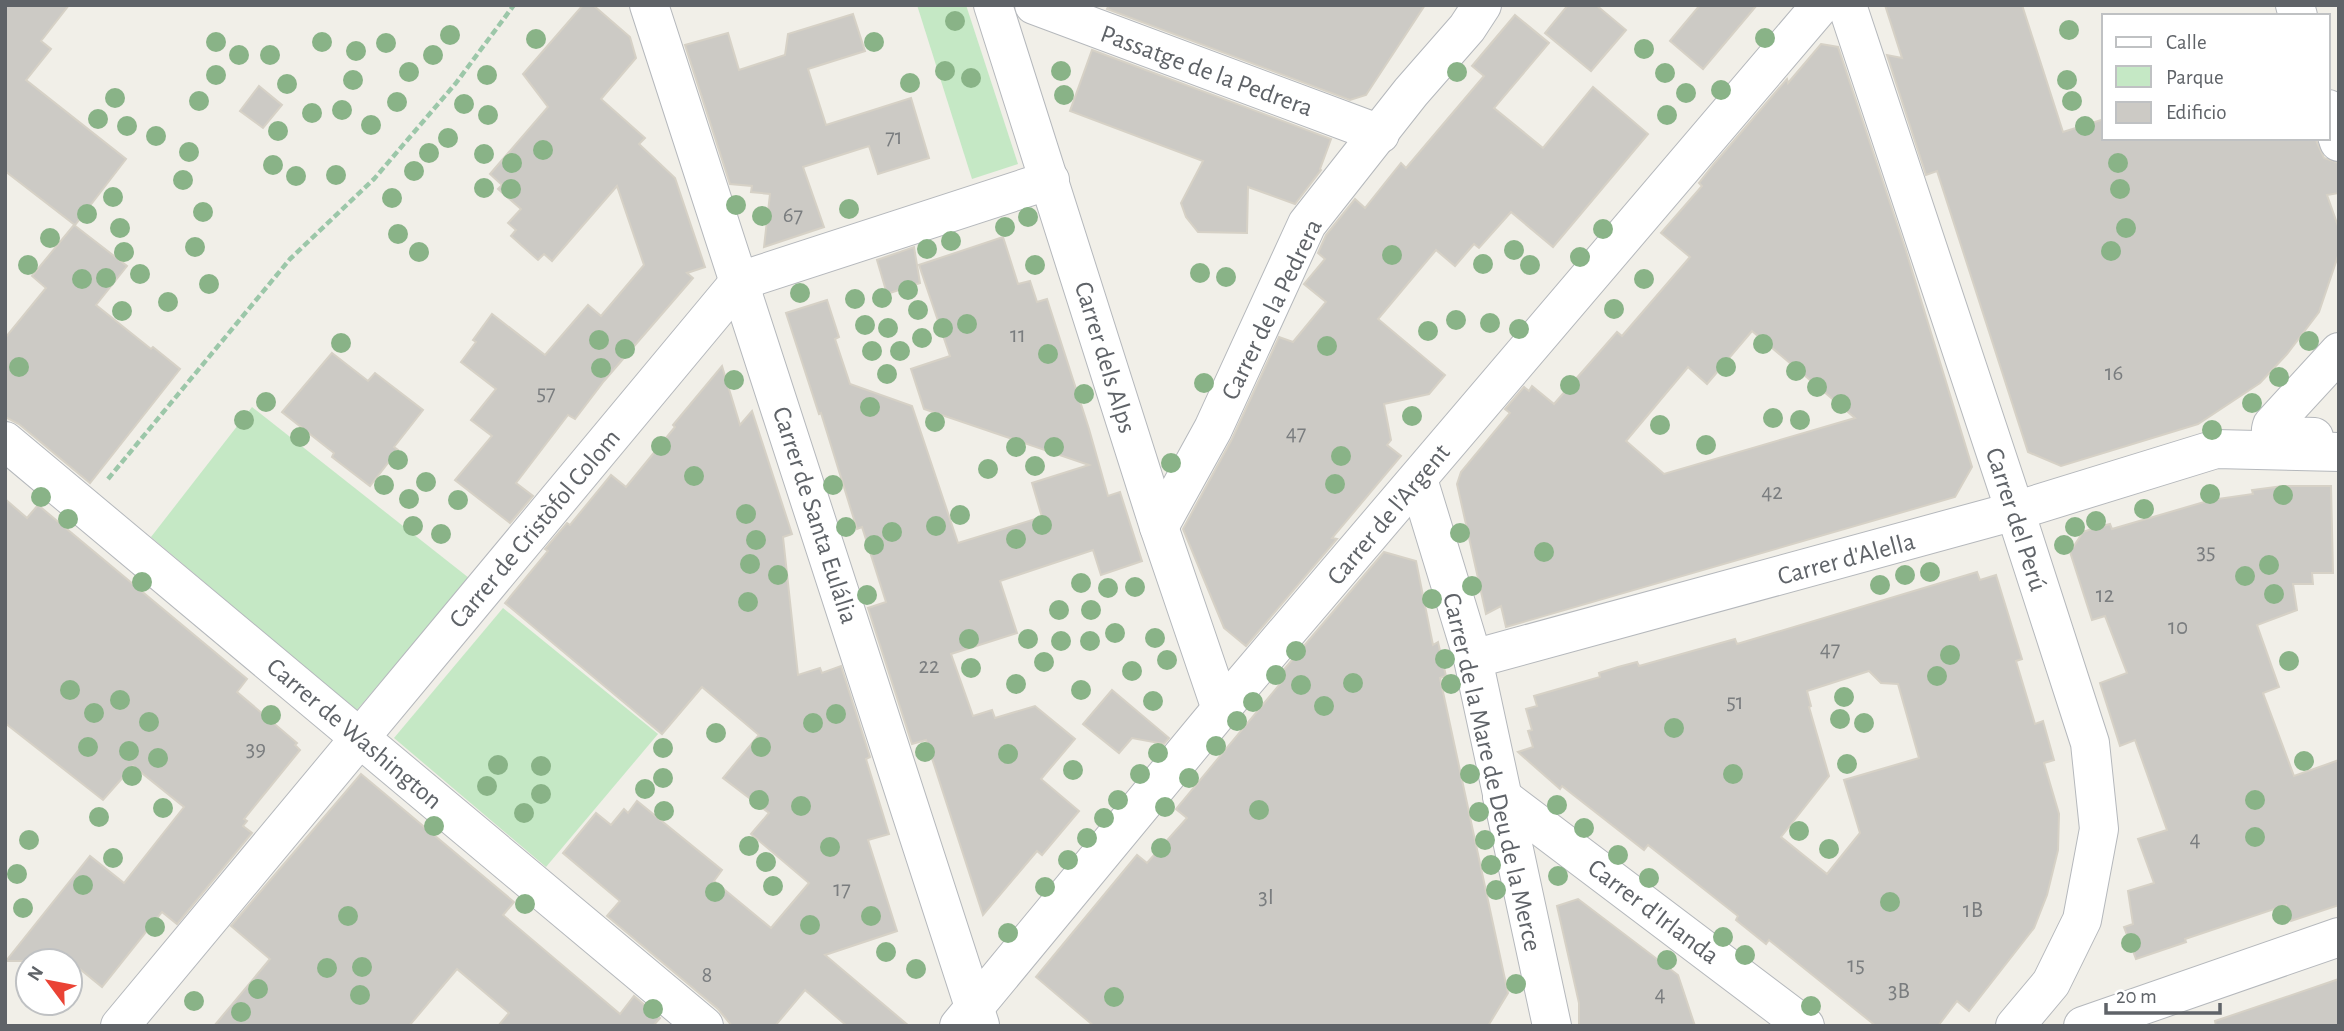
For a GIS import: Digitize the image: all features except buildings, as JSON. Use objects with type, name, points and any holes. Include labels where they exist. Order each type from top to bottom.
[{"type":"street","name":"Carrer de Santa Eulália","points":[[649,5],[740,281],[971,1019]]},
{"type":"street","name":"Carrer dels Alps","points":[[993,5],[1159,527],[1221,709]]},
{"type":"street","name":"Passatge de la Pedrera","points":[[1034,5],[1380,134]]},
{"type":"street","name":"Carrer de la Pedrera","points":[[1159,527],[1213,429],[1307,224],[1411,92],[1467,28],[1482,5]]},
{"type":"street","name":"Carrer de l'Argent","points":[[971,1019],[1221,709],[1821,5]]},
{"type":"street","name":"Carrer del Perú","points":[[1847,5],[2090,743],[2099,829],[2082,920],[2051,982],[2015,1026]]},
{"type":"street","points":[[2330,115],[2339,142]]},
{"type":"street","points":[[740,281],[1050,180]]},
{"type":"street","name":"Carrer de Cristòfol Colom","points":[[120,1026],[740,281]]},
{"type":"street","name":"Carrer d'Alella","points":[[2217,449],[2279,403],[2339,338]]},
{"type":"street","points":[[2339,352],[2271,429],[2282,436],[2339,438]]},
{"type":"street","name":"Carrer de Washington","points":[[5,440],[704,1026]]},
{"type":"street","name":"Carrer d'Alella","points":[[1472,659],[2015,511],[2217,449],[2339,452]]},
{"type":"street","name":"Carrer de la Mare de Deu de la Merce","points":[[1418,479],[1472,659],[1552,1026]]},
{"type":"street","name":"Carrer d'Irlanda","points":[[1502,797],[1805,1026]]},
{"type":"street","points":[[2083,1026],[2339,937]]},
{"type":"path","points":[[84,506],[290,259],[374,179],[456,83],[514,5]]},
{"type":"green space","points":[[917,5],[966,5],[1018,164],[972,179]]},
{"type":"green space","points":[[252,407],[469,578],[356,711],[151,537]]},
{"type":"green space","points":[[503,608],[658,734],[546,867],[394,738]]}]
